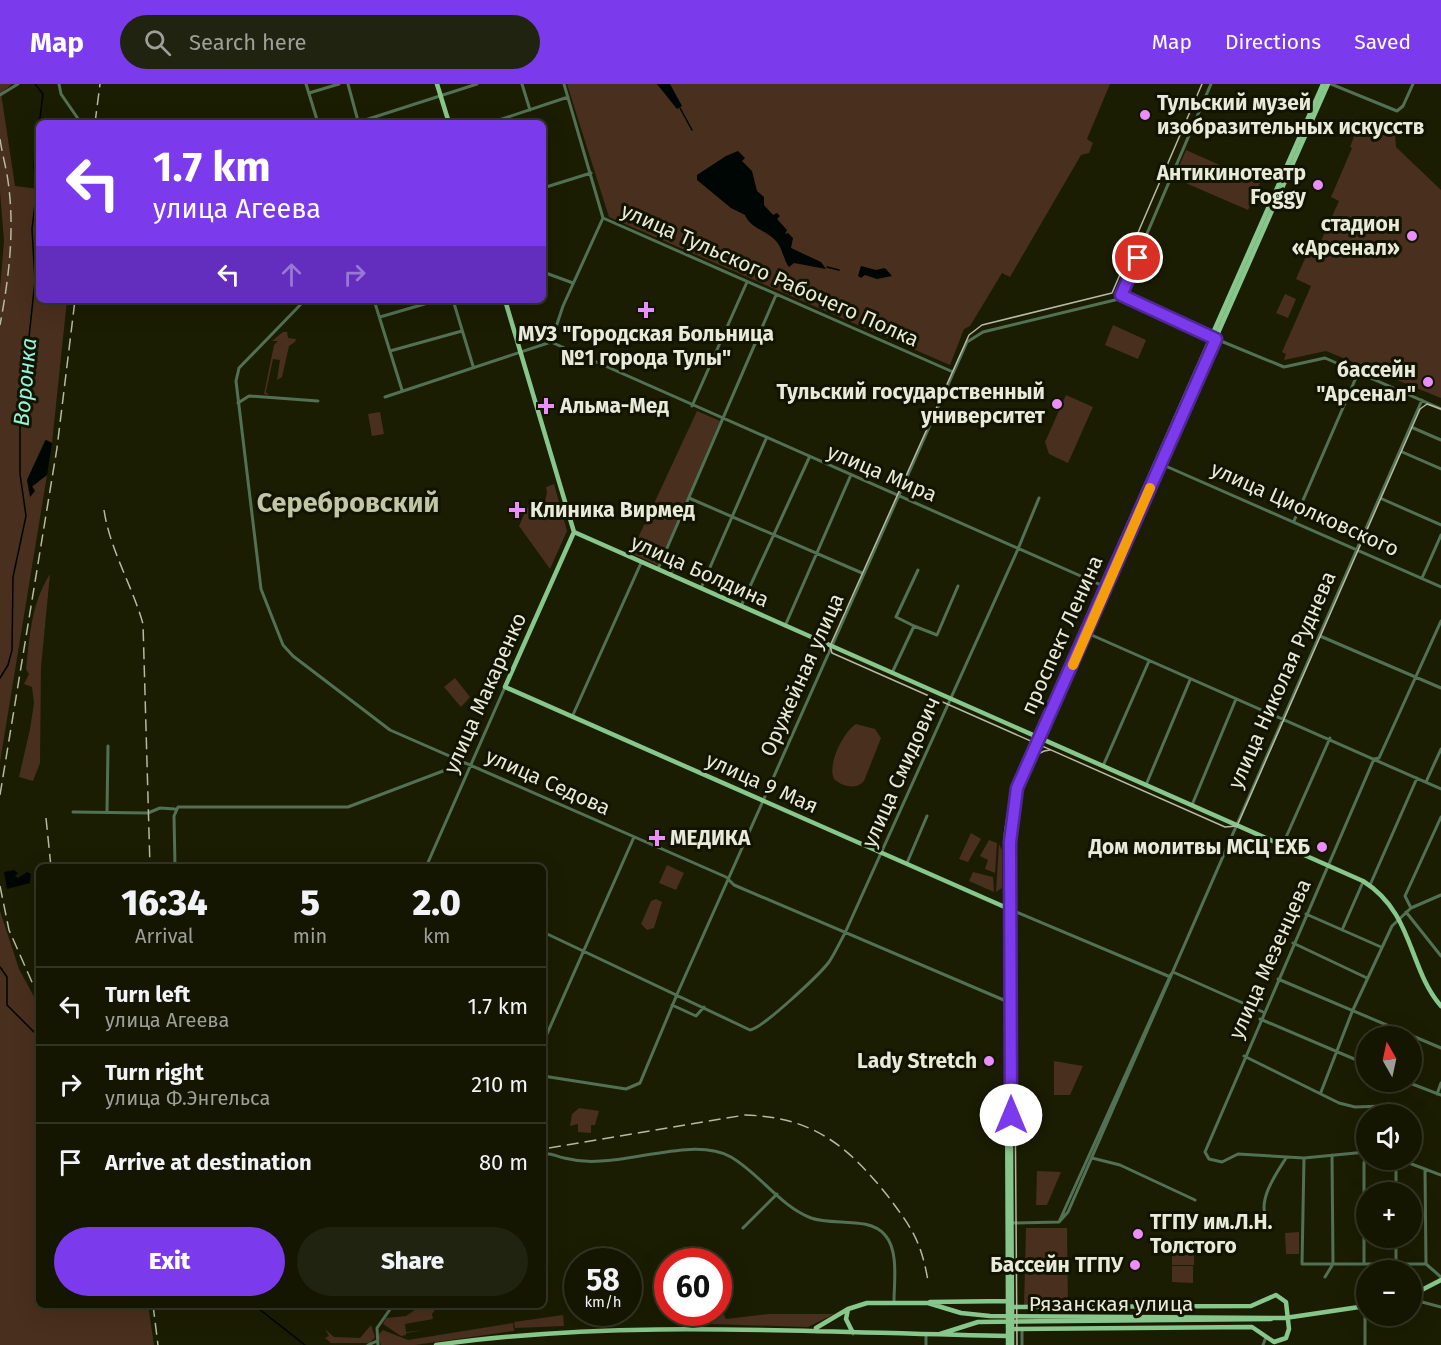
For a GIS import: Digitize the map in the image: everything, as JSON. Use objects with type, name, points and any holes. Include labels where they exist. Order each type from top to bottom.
[{"type":"main road","points":[[437,84],[449,120]]},
{"type":"main road","name":"проспект Ленина","points":[[1011,1310],[1008,1301],[1010,1223],[1006,1001],[1007,908],[1013,804],[1023,771],[1037,738],[1214,338],[1323,84]]},
{"type":"main road","name":"проспект Ленина","points":[[1214,338],[1329,84]]},
{"type":"main road","points":[[506,303],[574,532]]},
{"type":"main road","name":"улица Болдина","points":[[574,532],[891,674],[1363,880],[1380,894],[1398,918],[1429,988],[1441,1006]]},
{"type":"main road","name":"улица Макаренко","points":[[505,687],[574,532]]},
{"type":"main road","name":"проспект Ленина","points":[[1010,1345],[1005,846],[1013,789],[1087,633],[1105,587]]},
{"type":"main road","name":"улица 9 Мая","points":[[505,687],[763,803],[1007,908]]},
{"type":"main road","points":[[1422,1289],[1441,1278]]},
{"type":"main road","points":[[1011,1310],[1251,1306],[1276,1295],[1286,1302],[1288,1318],[1286,1338],[1274,1342],[1239,1320]]},
{"type":"main road","points":[[810,1330],[825,1325],[848,1309],[867,1303],[1008,1301]]},
{"type":"main road","name":"Рязанская улица","points":[[928,1303],[977,1316],[1288,1318]]},
{"type":"main road","name":"Рязанская улица","points":[[937,1335],[978,1322],[1239,1320],[1288,1318],[1356,1308]]},
{"type":"main road","points":[[848,1309],[845,1315],[846,1322],[854,1334]]},
{"type":"main road","points":[[1011,1327],[1022,1329],[1252,1327]]},
{"type":"main road","name":"проспект Ленина","points":[[1010,1345],[1008,1336],[1011,1327]]},
{"type":"main road","points":[[435,1345],[515,1335],[633,1331],[810,1330],[854,1334],[1008,1336]]},
{"type":"street","points":[[0,95],[18,84]]},
{"type":"street","points":[[60,84],[61,94],[79,120]]},
{"type":"street","points":[[306,84],[317,120]]},
{"type":"street","points":[[309,93],[339,84]]},
{"type":"street","points":[[348,84],[358,120]]},
{"type":"street","points":[[365,120],[477,84]]},
{"type":"street","points":[[522,84],[530,110]]},
{"type":"street","name":"улица Тульского Рабочего Полка","points":[[564,84],[603,218],[953,372]]},
{"type":"street","points":[[1211,84],[1121,295],[1284,367],[1325,358],[1441,409]]},
{"type":"street","points":[[1329,84],[1394,111],[1403,106],[1413,84]]},
{"type":"street","points":[[501,120],[568,97]]},
{"type":"street","points":[[546,187],[591,173]]},
{"type":"street","points":[[385,397],[551,342],[573,283],[603,218]]},
{"type":"street","points":[[546,273],[573,283]]},
{"type":"street","points":[[692,406],[747,282]]},
{"type":"street","points":[[657,570],[776,295]]},
{"type":"street","name":"Оружейная улица","points":[[546,1076],[626,1089],[634,1088],[640,1083],[672,1005],[967,342],[979,333],[1115,300],[1121,295]]},
{"type":"street","name":"улица Седова","points":[[302,303],[239,368],[238,404],[261,589],[283,645],[390,730],[634,837],[728,880],[734,885],[1006,1001]]},
{"type":"street","points":[[375,303],[402,390]]},
{"type":"street","points":[[380,317],[428,303]]},
{"type":"street","points":[[454,303],[473,366]]},
{"type":"street","points":[[390,351],[462,331]]},
{"type":"street","name":"улица Мира","points":[[551,342],[850,477],[1105,587]]},
{"type":"street","points":[[1294,521],[1358,373]]},
{"type":"street","points":[[238,404],[249,396],[318,401]]},
{"type":"street","name":"улица Николая Руднева","points":[[1010,1223],[1059,1222],[1064,1215],[1173,972],[1422,400]]},
{"type":"street","points":[[1411,427],[1441,440]]},
{"type":"street","points":[[701,588],[766,439]]},
{"type":"street","points":[[1400,451],[1441,469]]},
{"type":"street","points":[[741,606],[809,458]]},
{"type":"street","name":"улица Циолковского","points":[[1159,463],[1441,587]]},
{"type":"street","points":[[785,626],[850,477]]},
{"type":"street","points":[[689,498],[863,574]]},
{"type":"street","name":"улица Смидович","points":[[704,1007],[750,1030],[758,1027],[791,999],[828,963],[845,933],[1039,498]]},
{"type":"street","points":[[1380,498],[1441,525]]},
{"type":"street","points":[[1422,579],[1441,535]]},
{"type":"street","points":[[669,575],[677,562]]},
{"type":"street","points":[[572,717],[641,563]]},
{"type":"street","points":[[918,570],[896,617],[937,636],[958,586]]},
{"type":"street","name":"улица Мезенцева","points":[[1286,1158],[1238,1154],[1222,1162],[1209,1159],[1205,1152],[1305,914],[1374,759],[1379,758],[1441,621]]},
{"type":"street","points":[[891,674],[914,626]]},
{"type":"street","points":[[1087,633],[1190,680],[1330,738],[1441,789]]},
{"type":"street","points":[[1320,636],[1441,688]]},
{"type":"street","points":[[1103,766],[1149,661]]},
{"type":"street","points":[[1146,785],[1190,680]]},
{"type":"street","name":"улица Макаренко","points":[[427,864],[505,687]]},
{"type":"street","points":[[1191,805],[1236,699]]},
{"type":"street","points":[[1282,846],[1330,738]]},
{"type":"street","points":[[107,811],[108,746]]},
{"type":"street","points":[[1426,782],[1441,749]]},
{"type":"street","name":"улица Макаренко","points":[[73,812],[148,813],[160,808],[185,807],[348,807],[466,762]]},
{"type":"street","points":[[1370,885],[1417,778]]},
{"type":"street","points":[[175,809],[175,864]]},
{"type":"street","points":[[906,863],[927,816]]},
{"type":"street","points":[[1411,908],[1405,896],[1441,817]]},
{"type":"street","points":[[546,1036],[634,837]]},
{"type":"street","points":[[1342,930],[1363,880]]},
{"type":"street","points":[[1321,1092],[1367,978],[1398,918],[1411,908],[1441,894]]},
{"type":"street","points":[[1007,908],[1168,977]]},
{"type":"street","points":[[1406,912],[1441,956]]},
{"type":"street","points":[[1305,914],[1381,947]]},
{"type":"street","points":[[546,933],[704,1007],[696,1016],[672,1005]]},
{"type":"street","points":[[1293,943],[1367,978]]},
{"type":"street","points":[[1173,972],[1263,1012]]},
{"type":"street","name":"улица Николая Руднева","points":[[1090,1157],[1168,977],[1173,972]]},
{"type":"street","points":[[1278,979],[1441,1048]]},
{"type":"street","points":[[1260,1018],[1356,1060]]},
{"type":"street","points":[[1244,1056],[1321,1092],[1339,1103],[1356,1107]]},
{"type":"street","points":[[1422,1088],[1439,1095],[1441,1083]]},
{"type":"street","points":[[546,1153],[550,1152],[564,1158],[602,1161],[697,1149],[717,1151],[732,1157],[798,1211],[813,1219],[870,1226],[882,1232],[892,1249],[894,1302]]},
{"type":"street","points":[[1266,1218],[1266,1198],[1272,1180],[1286,1158],[1356,1153]]},
{"type":"street","points":[[1325,1277],[1333,1264],[1332,1155]]},
{"type":"street","points":[[1090,1157],[1120,1166],[1195,1200]]},
{"type":"street","points":[[1304,1158],[1302,1264],[1356,1264]]},
{"type":"street","points":[[1422,1169],[1441,1175]]},
{"type":"street","points":[[1364,1170],[1364,1260]]},
{"type":"street","points":[[1425,1170],[1426,1264]]},
{"type":"street","points":[[743,1228],[777,1194]]},
{"type":"street","points":[[1422,1264],[1426,1264],[1441,1278]]},
{"type":"street","points":[[1422,1302],[1441,1307]]},
{"type":"street","points":[[368,1345],[378,1343],[377,1327],[391,1308]]},
{"type":"street","points":[[1365,1326],[1365,1345]]},
{"type":"street","points":[[1022,1329],[1022,1345]]},
{"type":"street","points":[[926,1335],[926,1345]]},
{"type":"street","points":[[1263,1345],[1266,1337]]},
{"type":"shaded area","points":[[0,84],[12,84],[1,93],[15,186],[36,189],[36,303],[67,303],[52,443],[45,440],[27,480],[32,487],[47,475],[0,762],[0,289],[4,241],[0,191]]},
{"type":"shaded area","points":[[567,84],[1110,84],[1087,139],[1093,143],[1089,153],[1081,155],[1010,277],[1002,273],[970,326],[964,329],[950,365],[609,217]]},
{"type":"shaded area","points":[[657,84],[670,84],[682,106],[677,109]]},
{"type":"shaded area","points":[[1370,125],[1395,134],[1396,147],[1441,190],[1441,398],[1326,351],[1284,360],[1286,354],[1282,352],[1311,286],[1296,279],[1307,254],[1310,255],[1311,245],[1317,248],[1320,243],[1339,201],[1331,197],[1352,148],[1350,147],[1356,131]]},
{"type":"shaded area","points":[[1186,150],[1260,183],[1248,210],[1174,178]]},
{"type":"shaded area","points":[[738,151],[745,158],[742,161],[752,171],[757,191],[764,197],[764,205],[773,215],[777,213],[780,216],[777,219],[787,230],[785,234],[788,233],[793,238],[791,248],[821,262],[826,269],[794,263],[789,267],[776,241],[697,180],[697,175]]},
{"type":"shaded area","points":[[861,266],[876,270],[885,268],[892,276],[877,279],[865,275],[861,278],[858,276]]},
{"type":"shaded area","points":[[1285,294],[1296,299],[1288,318],[1276,313]]},
{"type":"shaded area","points":[[1113,325],[1146,340],[1138,359],[1105,345]]},
{"type":"shaded area","points":[[283,332],[287,332],[288,338],[296,339],[289,346],[282,377],[277,380],[280,360],[273,359],[266,392],[269,395],[264,394],[274,345],[278,341],[272,341]]},
{"type":"shaded area","points":[[1066,395],[1093,407],[1068,463],[1049,454],[1045,442]]},
{"type":"shaded area","points":[[697,411],[720,421],[657,568],[657,565],[631,553]]},
{"type":"shaded area","points":[[380,412],[384,434],[372,436],[368,414]]},
{"type":"shaded area","points":[[46,440],[52,443],[47,475],[32,486],[35,491],[30,497],[27,480]]},
{"type":"shaded area","points":[[554,484],[567,531],[550,569],[519,526],[529,504],[543,509],[547,493],[546,487]]},
{"type":"shaded area","points":[[50,574],[41,667],[40,763],[33,781],[19,777],[34,703],[32,687],[24,684],[29,674],[26,669],[35,608]]},
{"type":"shaded area","points":[[455,678],[470,697],[461,707],[444,687]]},
{"type":"shaded area","points":[[856,724],[875,729],[881,738],[864,781],[857,786],[849,786],[834,779],[832,773],[834,758],[841,741]]},
{"type":"shaded area","points":[[971,833],[981,839],[968,862],[959,859]]},
{"type":"shaded area","points":[[989,840],[997,843],[995,873],[985,869],[988,860],[980,856]]},
{"type":"shaded area","points":[[999,844],[1002,850],[1002,888],[996,892]]},
{"type":"shaded area","points":[[667,865],[684,873],[676,890],[659,883]]},
{"type":"shaded area","points":[[14,870],[18,873],[15,876],[18,878],[27,872],[31,874],[30,883],[7,889],[4,872]]},
{"type":"shaded area","points":[[973,872],[993,877],[994,892],[969,881]]},
{"type":"shaded area","points":[[656,899],[662,902],[654,928],[647,930],[641,924],[651,901]]},
{"type":"shaded area","points":[[0,911],[19,969],[36,1000],[36,1308],[148,1308],[154,1345],[0,1345]]},
{"type":"shaded area","points":[[1054,1061],[1083,1066],[1070,1095],[1054,1095]]},
{"type":"shaded area","points":[[579,1108],[599,1111],[595,1125],[591,1125],[591,1133],[578,1132],[578,1124],[570,1126],[572,1114]]},
{"type":"shaded area","points":[[1037,1171],[1061,1172],[1047,1205],[1036,1205]]},
{"type":"shaded area","points":[[1026,1228],[1067,1228],[1068,1306],[1024,1307]]},
{"type":"shaded area","points":[[1299,1232],[1299,1254],[1286,1254],[1285,1233]]},
{"type":"shaded area","points":[[1172,1249],[1194,1249],[1194,1265],[1172,1265]]},
{"type":"shaded area","points":[[1172,1266],[1193,1266],[1193,1283],[1172,1282]]},
{"type":"shaded area","points":[[418,1308],[443,1309],[435,1310],[432,1314],[433,1319],[405,1324],[406,1332],[425,1330],[406,1333],[406,1335],[401,1336],[383,1324],[386,1318],[406,1316]]},
{"type":"shaded area","points":[[769,1314],[834,1314],[808,1327],[732,1325],[732,1318]]},
{"type":"shaded area","points":[[563,1315],[564,1326],[515,1328],[514,1322]]},
{"type":"shaded area","points":[[513,1323],[514,1331],[415,1345],[381,1345],[378,1335],[383,1330],[408,1340]]},
{"type":"shaded area","points":[[371,1325],[375,1337],[370,1343],[331,1343],[325,1338],[329,1336],[325,1329],[334,1337],[360,1338]]},
{"type":"waterway","name":"Воронка","points":[[35,84],[43,94],[40,120]]},
{"type":"waterway","points":[[680,108],[692,130]]},
{"type":"waterway","name":"Воронка","points":[[36,149],[34,165],[36,195]]},
{"type":"waterway","name":"Воронка","points":[[0,678],[8,665],[12,650],[13,577],[26,516],[20,474],[20,421],[35,281],[32,229],[36,195]]},
{"type":"waterway","points":[[827,267],[839,270]]},
{"type":"waterway","name":"Воронка","points":[[0,967],[7,977],[7,1005],[36,1034]]},
{"type":"waterway","name":"Воронка","points":[[258,1308],[305,1345]]},
{"type":"tram line","points":[[1202,84],[1112,293],[982,325],[969,335],[830,646],[832,653],[1225,827],[1237,826],[1420,409],[1427,404],[1441,409]]},
{"type":"tram line","points":[[1017,1345],[1013,824],[1018,792],[1027,768],[1033,759],[1050,750]]},
{"type":"railway","points":[[95,120],[100,84]]},
{"type":"railway","points":[[0,139],[8,181],[11,217],[8,271],[0,325]]},
{"type":"railway","points":[[0,795],[57,448],[75,303]]},
{"type":"railway","points":[[104,510],[111,539],[143,624],[150,864]]},
{"type":"railway","points":[[46,818],[51,864]]},
{"type":"railway","points":[[0,886],[9,930],[36,991]]},
{"type":"railway","points":[[549,1148],[745,1115],[790,1121],[826,1137],[842,1148],[872,1177],[909,1225],[922,1255],[928,1281]]},
{"type":"railway","points":[[153,1308],[158,1345]]},
{"type":"slow traffic","points":[[1073,665],[1150,488]]},
{"type":"place","name":"Тульский музей изобразительных искусств","points":[[1145,115]]},
{"type":"place","name":"Антикинотеатр Foggy","points":[[1318,185]]},
{"type":"place","name":"стадион «Арсенал»","points":[[1412,236]]},
{"type":"place","name":"МУЗ \"Городская Больница №1 города Тулы\"","points":[[646,310]]},
{"type":"place","name":"бассейн \"Арсенал\"","points":[[1428,382]]},
{"type":"place","name":"Тульский государственный университет","points":[[1057,404]]},
{"type":"place","name":"Альма-Мед","points":[[546,406]]},
{"type":"place","name":"Клиника Вирмед","points":[[517,510]]},
{"type":"place","name":"МЕДИКА","points":[[657,838]]},
{"type":"place","name":"Дом молитвы МСЦ ЕХБ","points":[[1322,847]]},
{"type":"place","name":"Lady Stretch","points":[[989,1061]]},
{"type":"place","name":"ТГПУ им.Л.Н. Толстого","points":[[1138,1234]]},
{"type":"place","name":"Бассейн ТГПУ","points":[[1135,1265]]},
{"type":"district","name":"Серебровский","points":[[348,503]]},
{"type":"route","points":[[1011,1115],[1010,824],[1017,788],[1216,339],[1121,295],[1138,258]]}]
